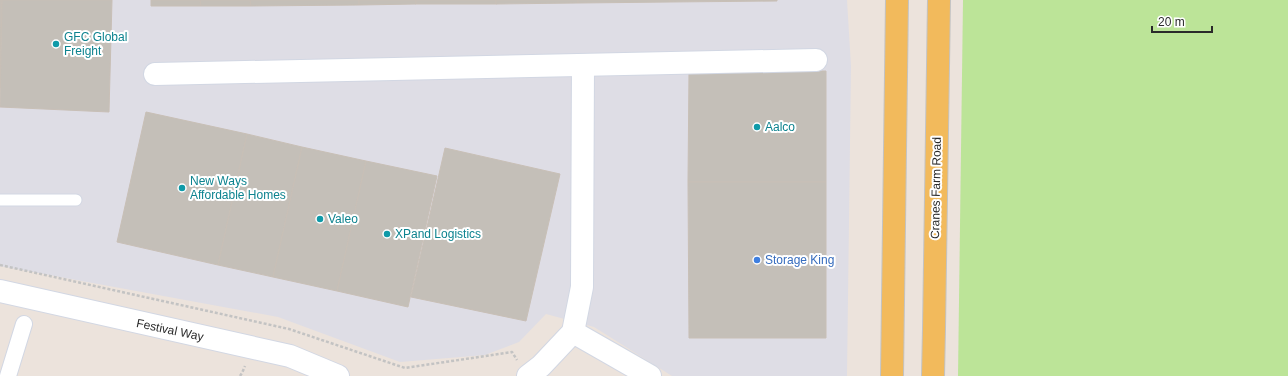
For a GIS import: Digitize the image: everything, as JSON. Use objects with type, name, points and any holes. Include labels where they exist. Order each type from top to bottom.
[{"type":"main road","points":[[892,376],[897,0]]},
{"type":"main road","name":"Cranes Farm Road","points":[[933,376],[939,0]]},
{"type":"street","points":[[155,74],[816,60]]},
{"type":"street","points":[[528,376],[541,366],[573,332],[582,287],[583,65]]},
{"type":"street","name":"Festival Way","points":[[0,291],[290,356],[338,376]]},
{"type":"street","points":[[8,376],[24,324]]},
{"type":"street","points":[[573,332],[650,376]]},
{"type":"lane","points":[[0,200],[76,200]]},
{"type":"path","points":[[0,265],[289,330],[405,368],[512,352],[528,376]]},
{"type":"shaded area","points":[[0,0],[847,0],[851,66],[847,376],[672,376],[594,327],[546,314],[519,342],[485,355],[400,362],[278,317],[0,266]]},
{"type":"green space","points":[[963,0],[1288,0],[1288,376],[958,376]]},
{"type":"building","points":[[0,0],[2,0],[0,88]]},
{"type":"building","name":"GFC Global Freight","points":[[2,0],[112,0],[109,112],[0,107]]},
{"type":"building","points":[[151,0],[200,0],[201,6],[151,6]]},
{"type":"building","points":[[200,0],[250,0],[251,6],[201,6]]},
{"type":"building","points":[[250,0],[359,0],[359,5],[251,6]]},
{"type":"building","points":[[359,0],[416,0],[416,4],[359,5]]},
{"type":"building","points":[[416,0],[496,0],[496,4],[416,4]]},
{"type":"building","points":[[496,0],[578,0],[578,3],[496,4]]},
{"type":"building","points":[[578,0],[670,0],[670,2],[578,3]]},
{"type":"building","points":[[670,0],[777,0],[777,1],[670,2]]},
{"type":"building","name":"Aalco","points":[[689,71],[826,71],[826,182],[688,182]]},
{"type":"building","name":"New Ways Affordable Homes","points":[[146,112],[247,134],[218,265],[117,242]]},
{"type":"building","points":[[247,134],[302,147],[273,277],[218,265]]},
{"type":"building","name":"Valeo","points":[[302,147],[366,161],[337,291],[273,277]]},
{"type":"building","points":[[445,148],[560,174],[526,321],[411,297]]},
{"type":"building","name":"XPand Logistics","points":[[366,161],[437,176],[408,307],[337,291]]},
{"type":"building","name":"Storage King","points":[[688,182],[826,182],[826,338],[689,338]]},
{"type":"place","name":"GFC Global Freight","points":[[56,44]]},
{"type":"place","name":"Aalco","points":[[757,127]]},
{"type":"place","name":"New Ways Affordable Homes","points":[[182,188]]},
{"type":"place","name":"Valeo","points":[[320,219]]},
{"type":"place","name":"XPand Logistics","points":[[387,234]]},
{"type":"place","name":"Storage King","points":[[757,260]]}]
